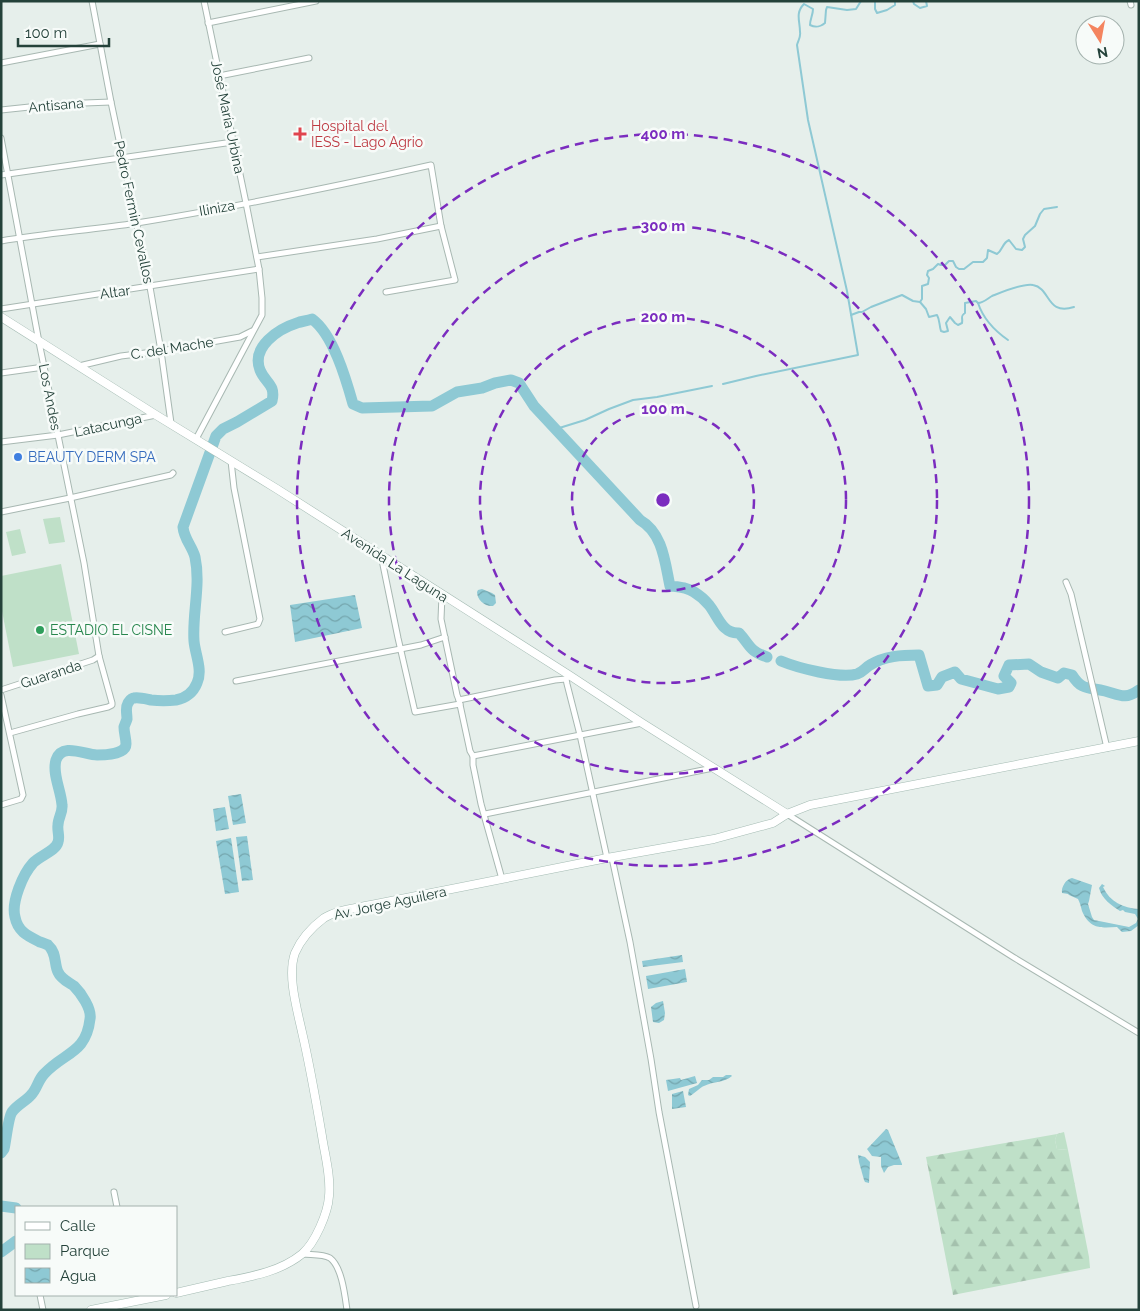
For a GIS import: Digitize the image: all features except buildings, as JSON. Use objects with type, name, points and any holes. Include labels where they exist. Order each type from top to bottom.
[{"type":"street","name":"Pedro Fermin Cevallos","points":[[92,1],[150,287],[171,423]]},
{"type":"street","name":"José María Urbina","points":[[204,1],[259,269],[262,315],[252,330]]},
{"type":"street","points":[[208,23],[316,1]]},
{"type":"street","points":[[1,63],[100,44]]},
{"type":"street","points":[[219,76],[310,58]]},
{"type":"street","name":"Antisana","points":[[1,110],[58,104],[111,102]]},
{"type":"street","name":"Los Andes","points":[[1,138],[39,342],[86,571],[98,656],[112,701],[110,706],[10,733]]},
{"type":"street","points":[[1,175],[233,142]]},
{"type":"street","name":"Iliniza","points":[[1,240],[136,223],[364,180],[431,165],[441,226]]},
{"type":"street","points":[[257,257],[377,239],[441,226],[455,280],[386,292]]},
{"type":"street","name":"Altar","points":[[1,309],[259,269]]},
{"type":"street","name":"Avenida La Laguna","points":[[1,317],[231,460],[568,677],[787,814]]},
{"type":"street","points":[[196,439],[252,330]]},
{"type":"street","name":"C. del Mache","points":[[79,366],[121,356],[240,337],[252,330]]},
{"type":"street","points":[[1,373],[44,367]]},
{"type":"street","name":"Latacunga","points":[[1,442],[58,435],[156,415]]},
{"type":"street","points":[[225,632],[258,624],[260,620],[234,488],[231,460]]},
{"type":"street","points":[[1,512],[70,498],[173,473]]},
{"type":"street","points":[[381,555],[415,712],[568,677],[592,792],[630,942],[659,1112],[696,1306]]},
{"type":"street","points":[[1066,582],[1071,594],[1107,748]]},
{"type":"street","points":[[442,595],[441,619],[457,695],[502,879]]},
{"type":"street","points":[[236,681],[421,645],[445,637]]},
{"type":"street","name":"Guaranda","points":[[1,690],[93,660],[98,656]]},
{"type":"street","points":[[1,695],[23,795],[21,798],[1,805]]},
{"type":"street","points":[[473,756],[642,723]]},
{"type":"street","name":"Av. Jorge Aguilera","points":[[178,1293],[264,1273],[281,1267],[303,1254],[316,1238],[329,1199],[327,1164],[311,1071],[292,985],[295,954],[311,929],[325,917],[344,911],[502,879],[714,839],[773,823],[787,814],[810,805],[1139,741]]},
{"type":"street","points":[[485,814],[714,768]]},
{"type":"street","points":[[787,814],[1013,957],[1139,1032]]},
{"type":"street","points":[[114,1192],[117,1206]]},
{"type":"street","points":[[303,1254],[325,1256],[330,1258],[336,1265],[342,1283],[347,1310]]},
{"type":"street","points":[[40,1296],[43,1310]]},
{"type":"street","points":[[91,1310],[161,1296]]},
{"type":"green space","points":[[60,517],[65,542],[49,544],[43,519]]},
{"type":"green space","points":[[20,529],[26,553],[12,556],[6,532]]},
{"type":"green space","name":"ESTADIO EL CISNE","points":[[61,564],[79,654],[13,667],[1,606],[1,576]]},
{"type":"green space","points":[[1064,1132],[1068,1150],[1057,1149],[1055,1140],[1057,1134]]},
{"type":"green space","points":[[1057,1134],[1055,1140],[1057,1149],[1068,1150],[1090,1268],[953,1295],[926,1157]]},
{"type":"water","points":[[482,589],[495,595],[496,603],[493,606],[484,604],[480,600],[477,592]]},
{"type":"water","points":[[355,595],[362,628],[295,642],[290,605]]},
{"type":"water","points":[[241,794],[246,823],[233,825],[228,796]]},
{"type":"water","points":[[225,807],[229,829],[216,831],[213,809]]},
{"type":"water","points":[[247,836],[253,880],[242,881],[236,837]]},
{"type":"water","points":[[231,838],[239,892],[225,894],[216,841]]},
{"type":"water","points":[[1072,878],[1092,885],[1088,904],[1094,920],[1129,927],[1136,923],[1138,919],[1135,914],[1123,910],[1120,911],[1107,901],[1099,888],[1102,884],[1105,886],[1103,887],[1109,897],[1113,900],[1128,907],[1139,909],[1139,925],[1131,931],[1122,932],[1117,927],[1101,927],[1092,924],[1085,917],[1078,899],[1062,893],[1064,884]]},
{"type":"water","points":[[682,955],[683,962],[643,967],[642,961]]},
{"type":"water","points":[[685,969],[687,982],[648,989],[646,976]]},
{"type":"water","points":[[663,1001],[664,1020],[659,1023],[653,1022],[651,1007]]},
{"type":"water","points":[[726,1075],[732,1076],[726,1080],[704,1086],[690,1096],[688,1095],[689,1089],[698,1085],[702,1080]]},
{"type":"water","points":[[695,1076],[697,1083],[668,1091],[666,1080],[680,1078],[681,1080]]},
{"type":"water","points":[[683,1091],[686,1107],[672,1109],[672,1094]]},
{"type":"water","points":[[886,1129],[902,1165],[888,1167],[884,1173],[881,1166],[881,1157],[872,1156],[867,1149]]},
{"type":"water","points":[[858,1155],[865,1157],[870,1162],[869,1183],[864,1180]]},
{"type":"waterway","points":[[723,384],[858,355],[847,291],[808,120],[797,45],[800,37],[799,14],[804,4],[813,9],[810,25],[816,27],[825,23],[827,7],[847,10],[856,9],[861,1]]},
{"type":"waterway","points":[[875,1],[877,13],[895,5],[895,1]]},
{"type":"waterway","points":[[913,1],[920,8],[927,6],[926,1]]},
{"type":"waterway","points":[[851,315],[902,295],[913,301],[920,302],[922,299],[922,286],[928,284],[928,271],[938,264],[945,265],[949,261],[953,261],[956,267],[964,269],[973,262],[983,262],[987,258],[988,250],[997,254],[1009,240],[1016,249],[1022,250],[1025,247],[1023,239],[1025,235],[1035,226],[1044,209],[1057,207]]},
{"type":"waterway","points":[[920,302],[926,309],[929,317],[937,315],[941,331],[944,332],[948,331],[946,323],[950,317],[958,325],[962,323],[965,303],[982,302],[992,296],[1024,285],[1039,287],[1053,305],[1058,308],[1074,307]]},
{"type":"waterway","points":[[978,303],[990,324],[1008,340]]},
{"type":"waterway","points":[[1,1153],[4,1149],[12,1112],[33,1093],[44,1074],[79,1046],[88,1031],[90,1019],[88,1006],[83,997],[74,986],[59,974],[51,948],[24,933],[16,922],[14,911],[16,896],[25,874],[36,860],[54,848],[59,840],[58,822],[62,808],[55,771],[56,760],[59,755],[68,751],[97,755],[123,750],[126,744],[124,727],[127,719],[127,707],[131,699],[176,700],[189,694],[195,687],[199,678],[194,641],[197,568],[195,557],[183,527],[216,436],[223,429],[272,401],[273,391],[262,374],[258,362],[259,354],[263,347],[275,334],[299,322],[312,319],[320,326],[338,358],[353,404],[362,408],[432,406],[457,392],[482,388],[511,380],[519,383],[534,406],[654,533],[662,549],[670,586],[691,590],[704,599],[728,631],[739,633],[753,650],[767,657]]},
{"type":"waterway","points":[[556,429],[585,420],[633,400],[712,386]]},
{"type":"waterway","points":[[781,661],[819,672],[850,675],[857,674],[875,662],[887,658],[919,655],[928,686],[937,685],[942,677],[955,672],[961,679],[998,689],[1009,687],[1011,683],[1004,676],[1009,665],[1029,664],[1041,672],[1058,678],[1064,673],[1072,675],[1079,684],[1086,688],[1122,696],[1130,695],[1139,690]]},
{"type":"waterway","points":[[1,1206],[15,1208]]},
{"type":"waterway","points":[[1,1252],[15,1242]]},
{"type":"place","name":"Hospital del IESS - Lago Agrio","points":[[300,134]]},
{"type":"place","name":"BEAUTY DERM SPA","points":[[18,457]]},
{"type":"place","name":"ESTADIO EL CISNE","points":[[40,630]]}]
